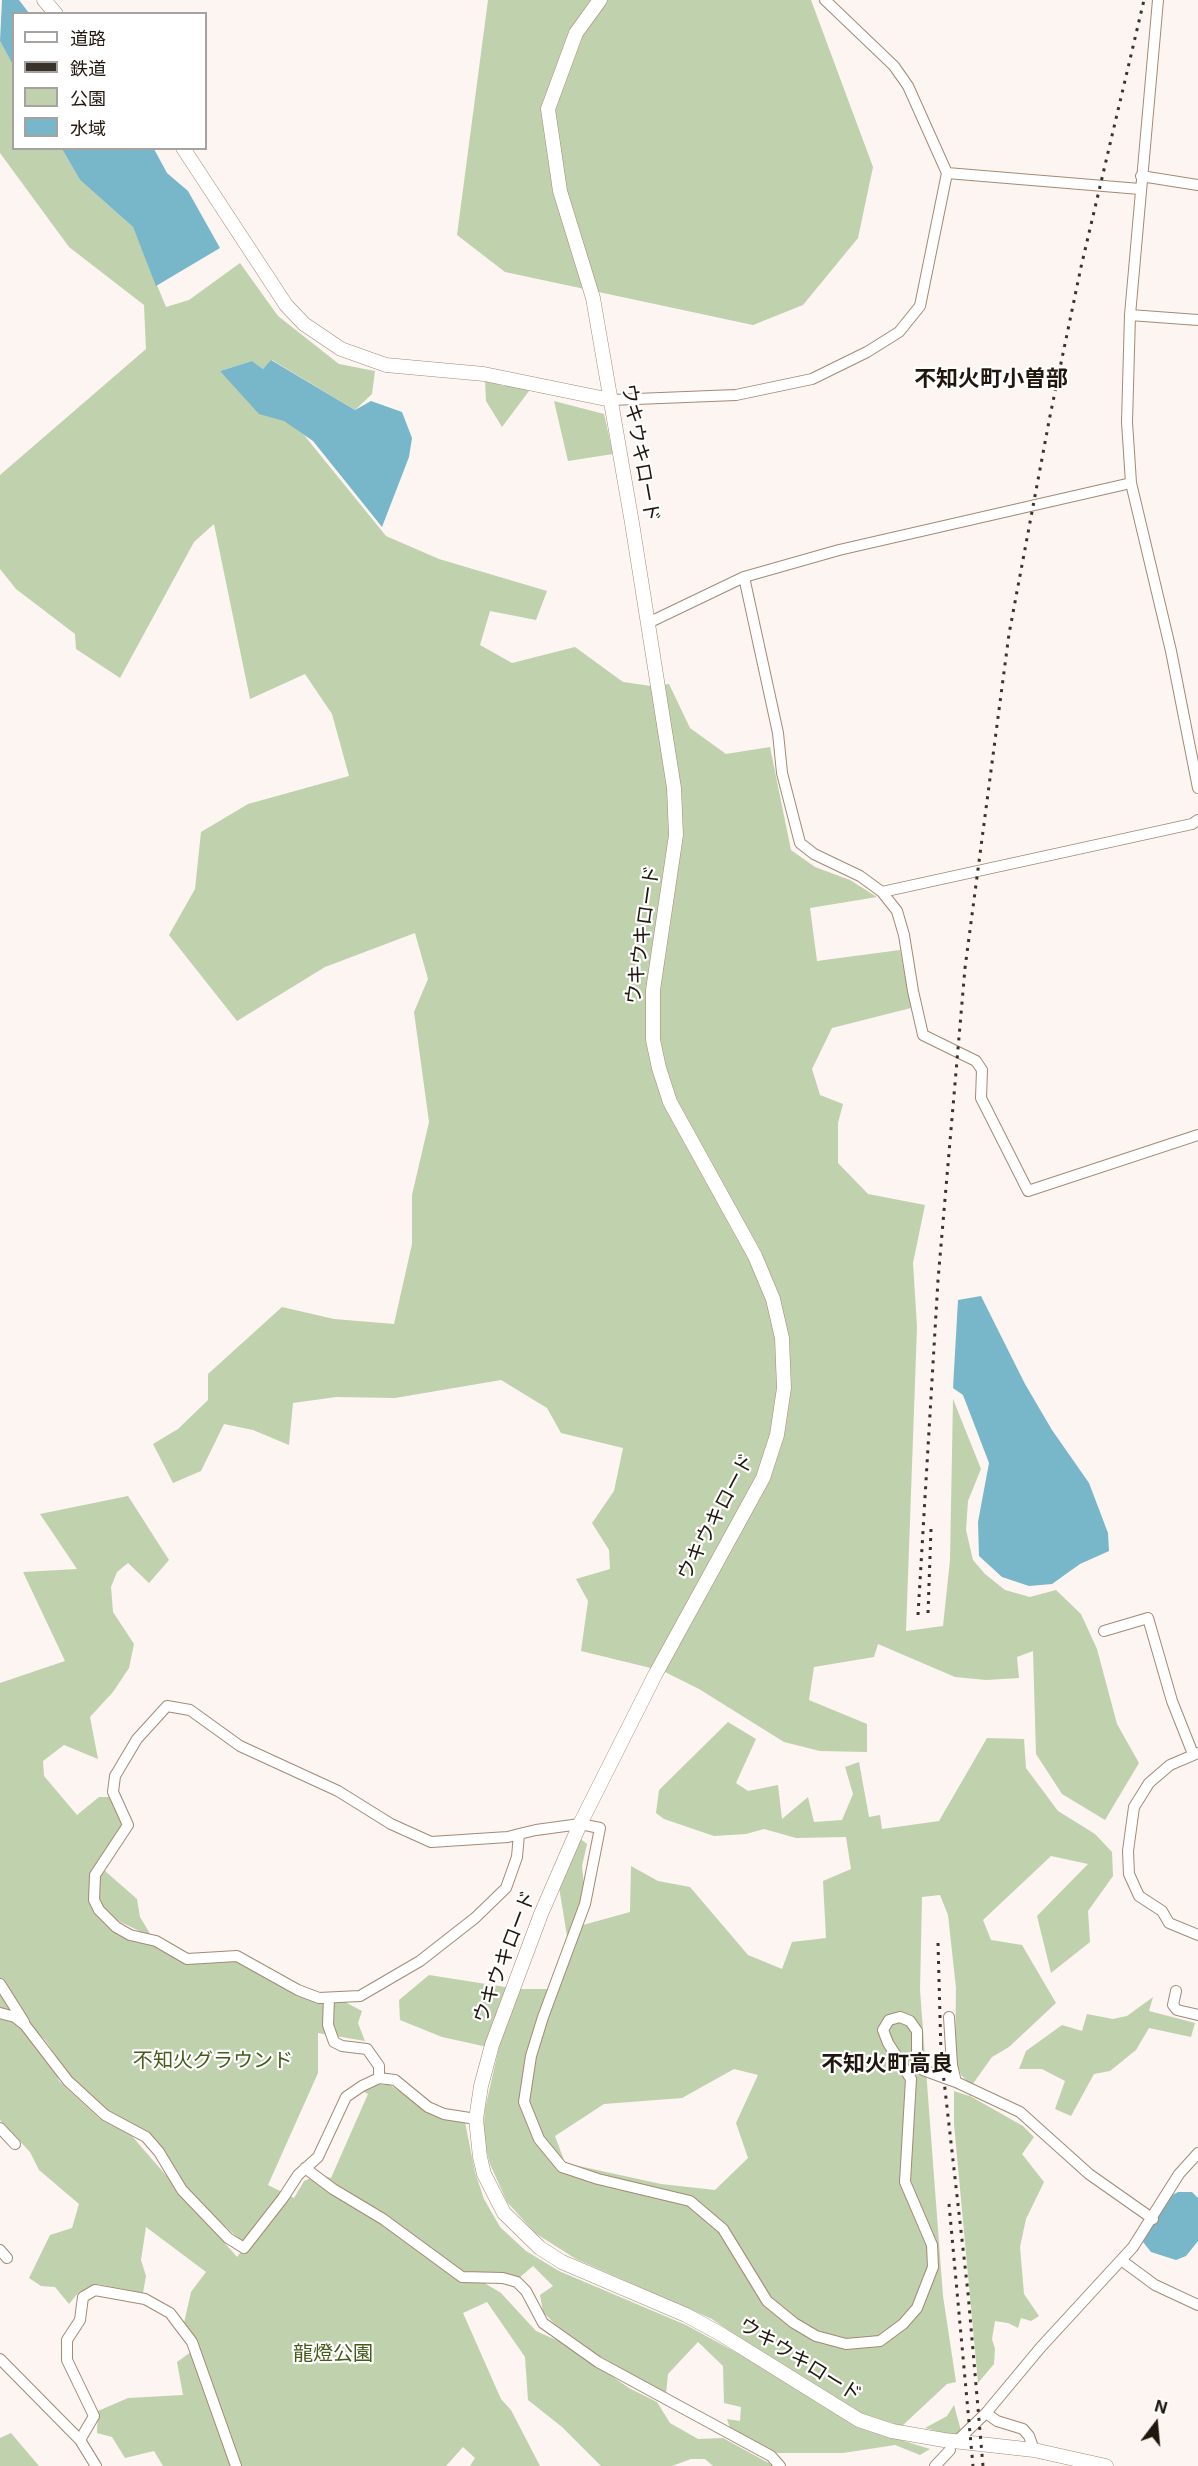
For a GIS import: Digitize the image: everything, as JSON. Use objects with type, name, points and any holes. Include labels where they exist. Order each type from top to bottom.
[{"type":"street","points":[[44,0],[54,12]]},
{"type":"street","name":"ウキウキロード","points":[[600,0],[576,33],[548,109],[549,135],[560,190],[593,298],[648,623],[676,811],[674,856],[653,990],[653,1040],[670,1102],[755,1256],[773,1299],[782,1338],[784,1388],[777,1435],[763,1478],[685,1616],[580,1824],[541,1914],[498,2029],[481,2086],[476,2119],[484,2174],[504,2212],[524,2235],[562,2262],[686,2315],[719,2332],[859,2420],[892,2431],[944,2440],[1034,2450],[1106,2466]]},
{"type":"street","points":[[184,150],[286,305],[304,324],[341,348],[386,365],[484,374],[611,400],[736,395],[812,379],[867,352],[899,332],[920,306],[947,173],[903,79],[894,66],[825,0]]},
{"type":"street","points":[[1158,0],[1130,315],[1127,422],[1131,483],[1171,651],[1198,788]]},
{"type":"street","points":[[947,173],[1140,189]]},
{"type":"street","points":[[1141,176],[1198,185]]},
{"type":"street","points":[[1130,315],[1198,320]]},
{"type":"street","points":[[648,623],[744,577],[839,550],[1131,483]]},
{"type":"street","points":[[744,577],[778,733],[782,773],[800,843],[813,854],[860,876],[882,892],[897,911],[904,935],[923,1035],[976,1061],[982,1070],[981,1098],[1028,1191],[1198,1135]]},
{"type":"street","points":[[882,892],[1192,824],[1198,820]]},
{"type":"street","points":[[1104,1631],[1148,1618],[1172,1701],[1196,1754],[1159,1772],[1149,1783],[1134,1807],[1128,1851],[1129,1874],[1139,1896],[1161,1911],[1169,1923],[1198,1935]]},
{"type":"street","points":[[519,1834],[517,1857],[507,1887],[475,1918],[420,1961],[360,1996],[320,1998],[298,1990],[237,1956],[187,1959],[156,1941],[124,1932],[99,1910],[92,1888],[94,1875],[128,1825],[128,1818],[113,1792],[115,1776],[136,1739],[167,1706],[190,1710],[240,1746],[338,1791],[416,1837],[442,1843],[580,1824],[600,1828],[585,1904],[531,2056],[524,2102],[539,2139],[562,2167],[598,2179],[690,2201],[723,2229],[767,2301],[794,2324],[816,2336],[846,2344],[862,2345],[880,2341],[903,2324],[917,2308],[925,2293],[933,2267],[932,2245],[905,2182],[910,2079],[888,2043],[884,2030],[889,2020],[900,2017],[910,2020],[917,2031],[917,2052],[922,2070],[956,2082],[1020,2112],[1089,2174],[1153,2218]]},
{"type":"street","points":[[0,1984],[15,2005],[25,2025],[72,2085],[105,2115],[146,2138],[159,2152],[182,2190],[236,2245],[244,2248],[305,2168],[318,2157],[346,2097],[357,2088],[379,2078],[395,2080],[428,2107],[444,2114],[476,2119]]},
{"type":"street","points":[[1176,1991],[1173,2005],[1177,2010],[1198,2015]]},
{"type":"street","points":[[329,1998],[328,2025],[334,2042],[342,2046],[367,2049],[379,2066],[379,2078]]},
{"type":"street","points":[[0,2013],[15,2017],[25,2025]]},
{"type":"street","points":[[949,2017],[952,2065],[956,2082]]},
{"type":"street","points":[[0,2128],[15,2144]]},
{"type":"street","points":[[961,2437],[986,2413],[1041,2347],[1121,2260],[1153,2218],[1179,2174],[1198,2153]]},
{"type":"street","points":[[305,2168],[333,2189],[383,2218],[462,2277],[503,2278],[517,2282],[526,2291],[543,2323],[598,2362],[771,2456],[780,2466]]},
{"type":"street","points":[[1121,2260],[1155,2285],[1198,2305]]},
{"type":"street","points":[[80,2440],[94,2416],[67,2360],[67,2340],[80,2320],[84,2297],[96,2290],[145,2299],[170,2313],[192,2342],[236,2466]]},
{"type":"street","points":[[0,2359],[80,2440],[96,2466]]},
{"type":"street","points":[[986,2413],[997,2421],[1023,2429],[1029,2436],[1034,2450]]},
{"type":"street","points":[[935,2466],[950,2450]]},
{"type":"green space","points":[[488,0],[811,0],[873,167],[858,238],[803,305],[753,325],[505,272],[457,235]]},
{"type":"green space","points":[[0,41],[12,63],[12,150],[63,150],[80,180],[133,227],[166,307],[189,300],[240,263],[278,316],[339,364],[375,371],[372,394],[355,410],[272,360],[263,369],[252,361],[220,371],[304,435],[386,536],[439,559],[547,591],[536,620],[490,611],[480,645],[512,663],[575,647],[623,682],[651,686],[669,684],[690,728],[726,754],[770,747],[791,850],[815,867],[850,880],[877,897],[810,908],[817,961],[900,950],[911,1008],[832,1028],[812,1069],[820,1095],[843,1104],[838,1123],[838,1163],[868,1194],[925,1205],[913,1263],[917,1327],[906,1631],[943,1626],[950,1560],[953,1399],[981,1469],[968,1501],[966,1530],[973,1560],[985,1574],[1005,1590],[1030,1597],[1056,1590],[1081,1614],[1097,1649],[1117,1724],[1139,1763],[1105,1820],[1062,1794],[1036,1754],[1033,1651],[1017,1657],[1019,1678],[986,1680],[955,1677],[878,1644],[874,1657],[814,1667],[809,1700],[867,1724],[867,1752],[820,1751],[784,1742],[699,1689],[663,1671],[581,1651],[588,1601],[576,1579],[610,1569],[609,1550],[592,1523],[614,1491],[623,1448],[561,1433],[547,1408],[501,1380],[395,1398],[336,1397],[293,1403],[289,1445],[253,1430],[224,1424],[201,1471],[173,1483],[153,1444],[178,1429],[208,1400],[208,1374],[282,1307],[334,1319],[394,1324],[412,1244],[412,1195],[429,1122],[414,1012],[428,979],[415,933],[325,967],[237,1021],[169,935],[195,889],[201,832],[248,804],[349,776],[332,714],[305,674],[250,699],[214,524],[194,542],[120,678],[76,649],[75,634],[16,589],[0,569],[0,475],[146,349],[144,305],[69,247],[0,153]]},
{"type":"green space","points":[[485,380],[503,386],[520,386],[529,391],[502,427],[486,401]]},
{"type":"green space","points":[[554,401],[604,414],[613,454],[568,461]]},
{"type":"green space","points":[[128,1496],[169,1560],[149,1583],[128,1563],[117,1572],[111,1587],[113,1612],[134,1644],[129,1668],[113,1692],[90,1717],[98,1759],[64,1745],[43,1761],[44,1776],[77,1815],[99,1797],[109,1797],[124,1826],[97,1864],[137,1899],[140,1917],[152,1937],[93,1909],[101,1920],[124,1936],[156,1945],[178,1960],[225,1958],[242,1961],[270,1976],[345,2002],[362,2011],[358,2023],[365,2041],[318,2033],[318,2073],[268,2185],[294,2198],[304,2181],[319,2174],[331,2178],[368,2094],[362,2091],[375,2084],[390,2085],[437,2117],[465,2122],[475,2172],[484,2199],[500,2227],[526,2251],[559,2271],[686,2325],[741,2355],[754,2348],[712,2319],[576,2259],[535,2233],[507,2202],[490,2164],[483,2137],[485,2109],[500,2043],[483,2046],[442,2037],[400,2020],[399,2000],[429,1975],[518,1989],[558,1989],[576,1945],[567,1936],[559,1887],[578,1837],[587,1844],[582,1866],[584,1886],[592,1895],[583,1925],[630,1912],[631,1866],[658,1881],[690,1887],[748,1955],[782,1969],[792,1942],[826,1938],[823,1881],[851,1869],[846,1837],[796,1838],[764,1829],[746,1834],[714,1836],[664,1819],[656,1813],[659,1790],[728,1722],[756,1739],[736,1783],[748,1791],[778,1785],[782,1819],[808,1797],[814,1822],[842,1820],[853,1794],[845,1767],[859,1762],[869,1817],[880,1815],[882,1829],[939,1821],[987,1738],[1024,1739],[1026,1768],[1058,1811],[1095,1834],[1112,1852],[1113,1876],[1088,1911],[1090,1942],[1051,1973],[1037,1916],[1088,1864],[1051,1856],[983,1920],[991,1940],[1022,1945],[1056,2003],[1009,2047],[992,2057],[972,2086],[961,2075],[955,2058],[956,1988],[948,1915],[940,1895],[922,1897],[920,1990],[943,2296],[956,2382],[947,2384],[902,2426],[819,2403],[859,2427],[930,2449],[920,2455],[895,2445],[843,2453],[777,2453],[731,2431],[727,2419],[740,2421],[741,2407],[724,2403],[723,2366],[698,2342],[668,2374],[666,2394],[598,2355],[554,2323],[543,2312],[540,2295],[553,2286],[533,2266],[519,2278],[507,2274],[488,2274],[486,2284],[501,2293],[536,2331],[565,2344],[629,2388],[657,2402],[670,2423],[698,2439],[723,2438],[774,2466],[713,2466],[705,2459],[691,2459],[672,2466],[601,2466],[562,2427],[528,2400],[525,2357],[487,2302],[463,2313],[501,2399],[511,2410],[540,2466],[470,2466],[475,2458],[463,2447],[446,2466],[163,2466],[154,2451],[125,2458],[112,2437],[97,2433],[98,2411],[128,2398],[183,2395],[177,2362],[198,2347],[184,2323],[191,2292],[206,2272],[146,2227],[141,2260],[146,2276],[143,2293],[98,2284],[79,2292],[69,2304],[55,2287],[41,2286],[29,2278],[50,2235],[72,2228],[79,2204],[39,2170],[30,2152],[0,2120],[0,2016],[11,2020],[25,2032],[54,2069],[59,2081],[100,2119],[131,2135],[237,2257],[246,2245],[187,2192],[168,2162],[73,2080],[45,2040],[30,2026],[0,2011],[0,1683],[65,1661],[23,1572],[77,1569],[40,1514]],"holes":[[[734,2069],[758,2075],[736,2123],[748,2158],[715,2190],[661,2184],[565,2163],[555,2136],[604,2104],[682,2098]]]},
{"type":"green space","points":[[1153,1997],[1149,2011],[1195,2023],[1191,2037],[1149,2028],[1136,2050],[1110,2071],[1094,2074],[1071,2116],[1055,2109],[1065,2081],[1042,2069],[1019,2069],[1026,2051],[1062,2025],[1082,2031],[1087,2014],[1113,2019],[1127,2016]]},
{"type":"green space","points":[[972,2088],[970,2096],[1023,2126],[1034,2137],[1022,2154],[1044,2182],[1026,2219],[1020,2247],[1024,2294],[1039,2316],[1031,2321],[1021,2318],[1018,2328],[1008,2323],[995,2321],[992,2339],[995,2349],[994,2364],[978,2383],[954,2124],[954,2091],[969,2096]]},
{"type":"green space","points":[[954,2405],[961,2431],[956,2436],[925,2428],[947,2416]]},
{"type":"green space","points":[[11,2433],[39,2466],[0,2466],[0,2438]]},
{"type":"water","points":[[2,0],[19,0],[28,12],[12,12],[12,63],[0,41]]},
{"type":"water","points":[[63,150],[155,150],[167,173],[188,191],[220,248],[156,286],[133,227],[80,180]]},
{"type":"water","points":[[271,360],[355,410],[371,401],[402,412],[412,438],[409,457],[382,527],[313,441],[284,421],[259,414],[220,371],[252,361],[263,369]]},
{"type":"water","points":[[981,1296],[1025,1384],[1052,1430],[1089,1483],[1108,1533],[1109,1551],[1080,1564],[1052,1584],[1029,1586],[1002,1577],[979,1556],[978,1522],[989,1463],[963,1395],[953,1388],[958,1300]]},
{"type":"water","points":[[1178,2192],[1192,2192],[1198,2198],[1198,2241],[1186,2256],[1176,2260],[1151,2252],[1143,2242],[1172,2195]]},
{"type":"railway","points":[[918,1615],[938,1280],[965,968],[1009,634],[1081,267],[1144,0]]},
{"type":"railway","points":[[928,1613],[931,1529]]},
{"type":"railway","points":[[938,1943],[941,2054],[968,2293],[983,2466]]},
{"type":"railway","points":[[949,2204],[973,2466]]},
{"type":"district","name":"不知火町小曽部","points":[[991,379]]},
{"type":"district","name":"不知火町高良","points":[[887,2064]]},
{"type":"park label","name":"不知火グラウンド","points":[[213,2061]]},
{"type":"park label","name":"龍燈公園","points":[[333,2354]]}]
